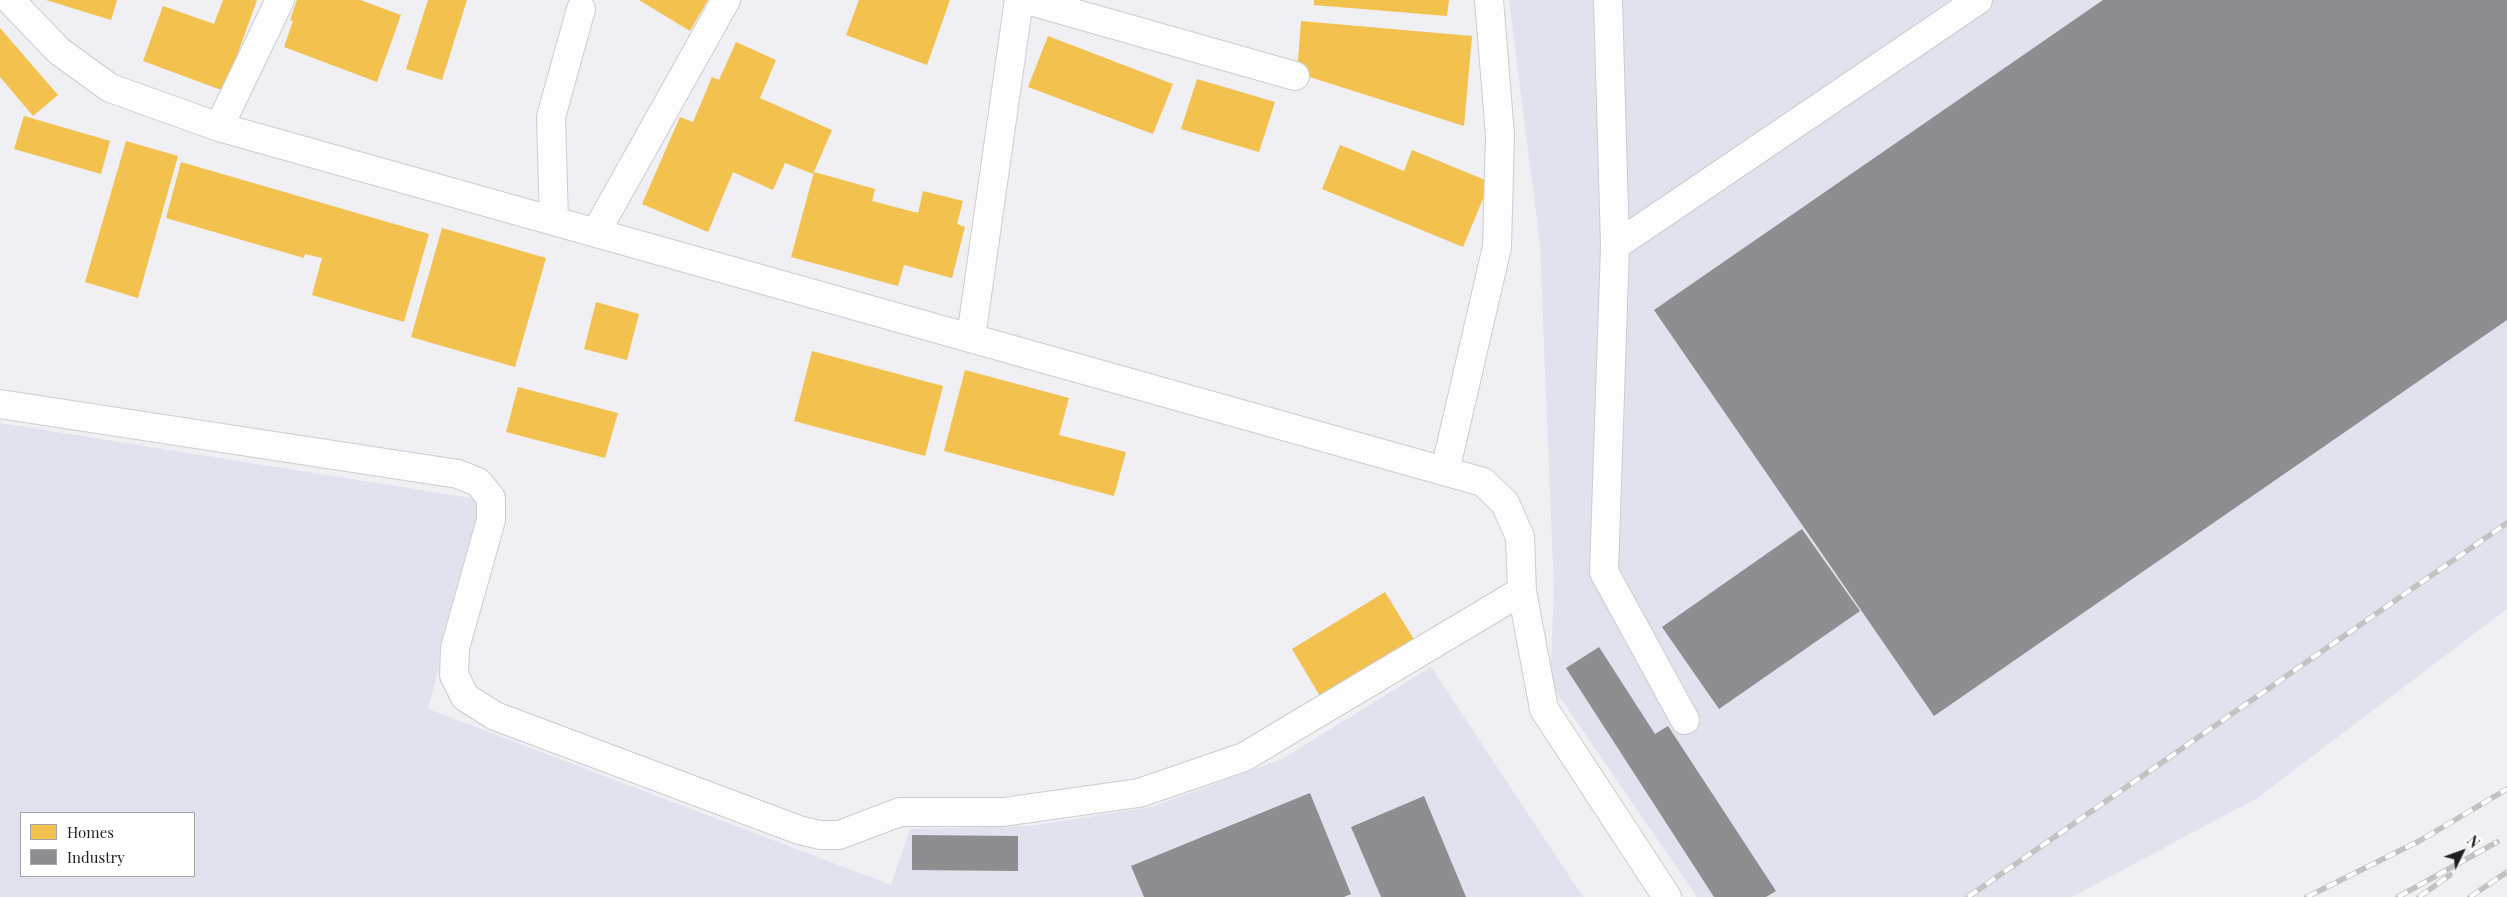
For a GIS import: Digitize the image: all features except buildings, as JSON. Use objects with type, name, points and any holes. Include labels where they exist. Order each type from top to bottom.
[{"type":"street","points":[[10,0],[59,52],[110,88],[219,127],[1483,482],[1505,502],[1520,537],[1522,591],[1544,709],[1667,897]]},
{"type":"street","points":[[219,127],[280,0]]},
{"type":"street","points":[[596,232],[726,0]]},
{"type":"street","points":[[971,337],[1019,0]]},
{"type":"street","points":[[1027,0],[1295,76]]},
{"type":"street","points":[[1445,471],[1497,247],[1500,135],[1489,0]]},
{"type":"street","points":[[1608,0],[1615,246],[1604,572],[1685,720]]},
{"type":"street","points":[[1615,246],[1978,0]]},
{"type":"street","points":[[554,221],[551,116],[581,9]]},
{"type":"street","points":[[0,404],[458,474],[478,482],[491,498],[491,520],[455,648],[454,675],[465,697],[495,716],[790,826],[820,835],[839,834],[900,812],[1003,812],[1139,793],[1244,757],[1522,591]]},
{"type":"shaded area","points":[[1509,0],[2507,0],[2507,609],[2257,798],[2072,897],[1697,897],[1550,683],[1554,592],[1540,244]]},
{"type":"shaded area","points":[[0,423],[483,500],[428,709],[891,885],[910,829],[1031,826],[1152,807],[1282,759],[1431,667],[1583,897],[0,897]]},
{"type":"railway","points":[[1968,897],[2507,523]]},
{"type":"railway","points":[[2307,897],[2421,840],[2507,789]]},
{"type":"railway","points":[[2398,897],[2497,842]]},
{"type":"railway","points":[[2470,897],[2507,872]]},
{"type":"railway","points":[[2419,897],[2450,875]]}]
